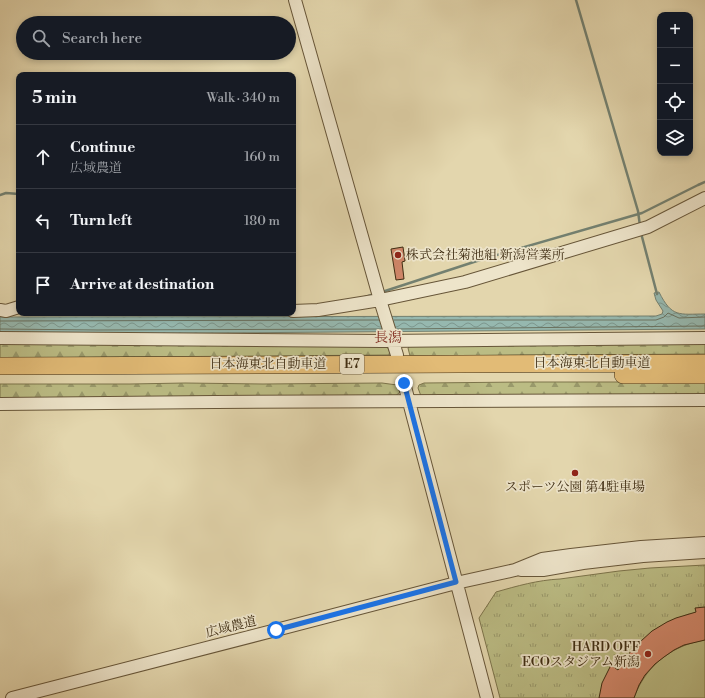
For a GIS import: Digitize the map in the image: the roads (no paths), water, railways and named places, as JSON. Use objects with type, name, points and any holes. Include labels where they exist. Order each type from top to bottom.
[{"type":"highway","name":"日本海東北自動車道","points":[[0,366],[705,363]]},
{"type":"highway","name":"日本海東北自動車道","points":[[0,377],[705,375]]},
{"type":"street","points":[[295,0],[384,315],[397,355]]},
{"type":"street","points":[[296,311],[318,310],[379,295],[465,282],[640,229],[705,198]]},
{"type":"street","points":[[0,310],[16,308]]},
{"type":"street","points":[[0,338],[392,340],[705,338]]},
{"type":"street","points":[[404,383],[410,401],[487,698]]},
{"type":"street","points":[[0,404],[705,400]]},
{"type":"street","points":[[515,570],[542,559],[641,547],[705,543]]},
{"type":"street","points":[[515,570],[543,570],[583,563],[643,556],[705,552]]},
{"type":"street","name":"広域農道","points":[[12,698],[456,582],[515,570]]},
{"type":"water","points":[[659,292],[668,306],[677,313],[705,314],[705,329],[98,334],[0,333],[0,317],[656,316],[662,314],[663,311],[656,300],[654,293]]},
{"type":"waterway","points":[[576,0],[638,211],[640,226]]},
{"type":"waterway","points":[[382,292],[483,259],[642,213],[705,182]]},
{"type":"waterway","points":[[0,195],[6,193],[16,194]]},
{"type":"waterway","points":[[641,233],[657,294]]},
{"type":"waterway","points":[[365,297],[375,294]]},
{"type":"place","name":"株式会社菊池組 新潟営業所","points":[[398,255]]},
{"type":"place","name":"スポーツ公園 第4駐車場","points":[[575,473]]},
{"type":"place","name":"HARD OFF ECOスタジアム新潟","points":[[648,654]]},
{"type":"district","name":"長潟","points":[[388,338]]}]
